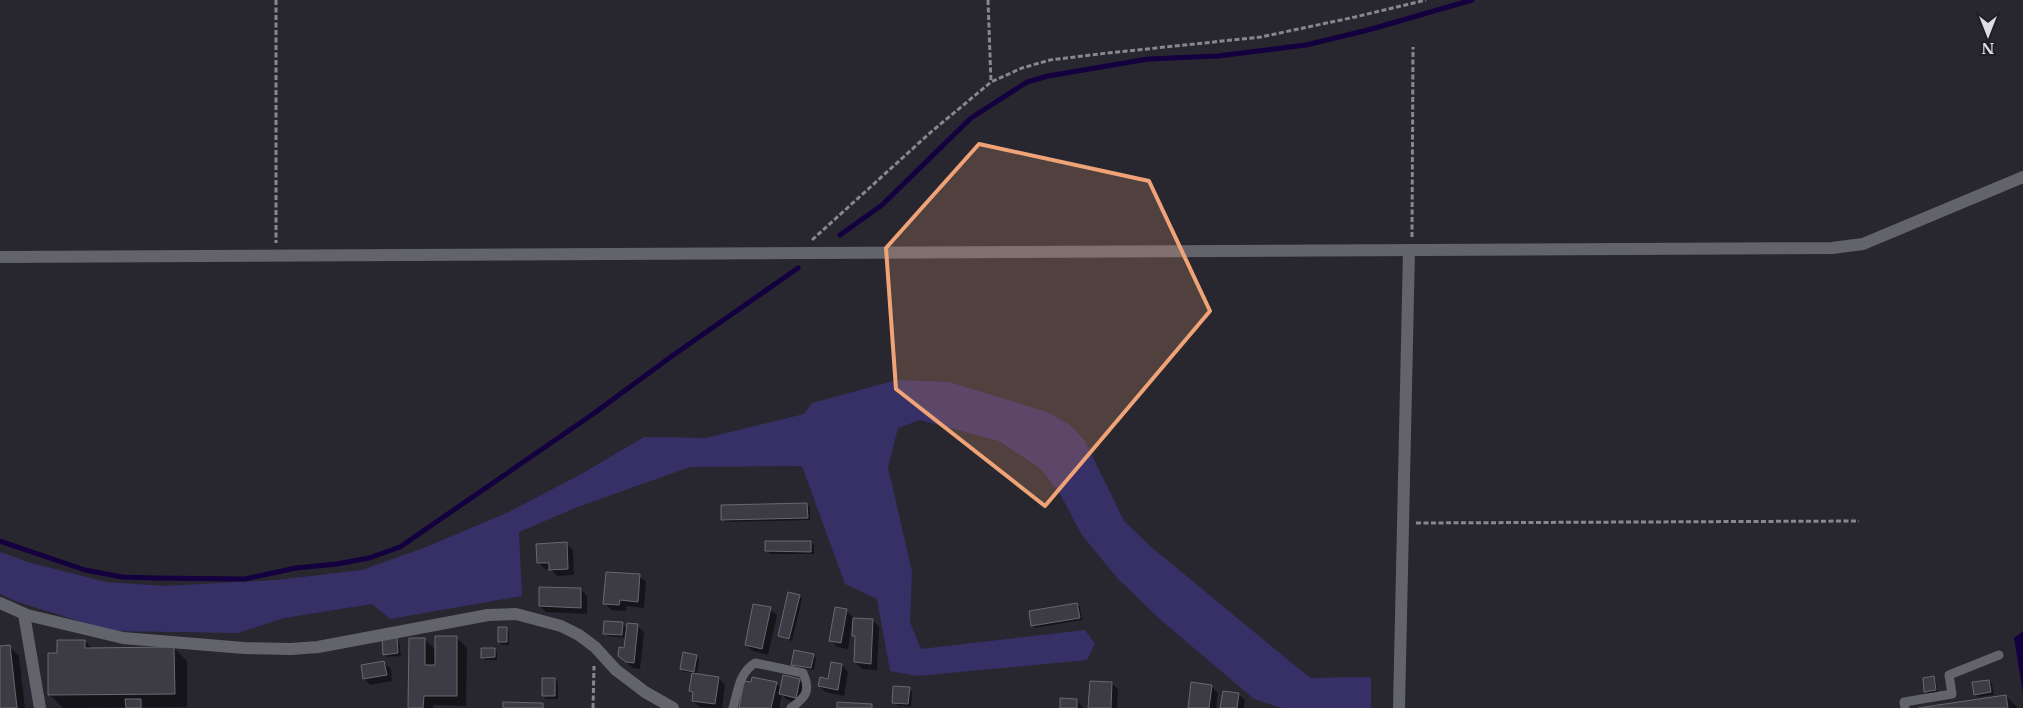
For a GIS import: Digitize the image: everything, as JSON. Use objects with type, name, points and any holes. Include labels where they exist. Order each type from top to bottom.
[{"type":"street","points":[[0,257],[1847,247],[1863,244],[2023,177]]},
{"type":"street","points":[[1399,708],[1410,250]]},
{"type":"street","points":[[0,603],[24,614],[69,627],[123,638],[244,648],[291,649],[318,647],[488,614],[516,614],[561,626],[579,635],[595,647],[616,670],[645,692],[673,708]]},
{"type":"street","points":[[24,614],[40,708]]},
{"type":"lane","points":[[1905,708],[1904,702],[1952,694],[1949,675],[1999,655]]},
{"type":"lane","points":[[733,708],[742,676],[746,669],[755,663],[803,673],[807,682],[807,691],[802,700],[791,708]]},
{"type":"path","points":[[276,0],[276,256]]},
{"type":"path","points":[[988,0],[990,82]]},
{"type":"path","points":[[796,254],[931,132],[990,82],[1022,68],[1050,60],[1261,37],[1426,0]]},
{"type":"path","points":[[1410,250],[1412,47]]},
{"type":"path","points":[[1403,523],[1859,521]]},
{"type":"path","points":[[592,708],[595,647]]},
{"type":"highlighted area","points":[[979,144],[1149,181],[1210,311],[1045,506],[896,389],[886,248]]},
{"type":"shaded area","points":[[897,380],[949,382],[1047,412],[1070,425],[1085,441],[1124,521],[1150,546],[1310,678],[1371,677],[1371,708],[1282,708],[1254,699],[1162,621],[1118,579],[1082,535],[1060,494],[1041,469],[999,441],[920,420],[898,428],[888,467],[912,572],[910,622],[921,649],[1085,630],[1095,644],[1087,660],[917,676],[890,671],[877,599],[845,584],[802,466],[690,467],[575,508],[519,532],[522,596],[390,619],[372,604],[284,618],[238,633],[111,631],[15,601],[0,594],[0,552],[31,563],[106,582],[164,586],[277,580],[362,570],[426,547],[509,512],[585,472],[644,437],[706,438],[804,414],[812,403]]},
{"type":"shaded area","points":[[2023,631],[2023,693],[2014,638]]},
{"type":"building","points":[[807,503],[808,518],[721,520],[721,505]]},
{"type":"building","points":[[765,541],[811,541],[811,552],[765,551]]},
{"type":"building","points":[[567,542],[568,569],[549,570],[549,563],[537,563],[536,544]]},
{"type":"building","points":[[606,572],[640,574],[638,602],[620,600],[619,605],[603,604]]},
{"type":"building","points":[[539,587],[581,588],[581,608],[539,606]]},
{"type":"building","points":[[788,592],[800,595],[789,639],[778,636]]},
{"type":"building","points":[[1077,603],[1080,618],[1031,626],[1029,611]]},
{"type":"building","points":[[753,604],[771,607],[762,649],[745,645]]},
{"type":"building","points":[[835,607],[847,609],[841,643],[829,641]]},
{"type":"building","points":[[853,618],[873,619],[871,664],[854,662],[855,636],[852,636]]},
{"type":"building","points":[[604,621],[623,622],[622,635],[603,634]]},
{"type":"building","points":[[627,623],[638,624],[634,663],[626,662],[618,656],[619,647],[624,648]]},
{"type":"building","points":[[498,627],[507,627],[507,642],[498,642]]},
{"type":"building","points":[[435,636],[457,636],[457,696],[424,696],[423,708],[408,708],[409,638],[425,638],[425,665],[435,665]]},
{"type":"building","points":[[397,638],[398,653],[383,655],[382,639]]},
{"type":"building","points":[[57,640],[85,640],[85,648],[174,647],[175,694],[48,695],[48,653],[57,653]]},
{"type":"building","points":[[10,645],[17,708],[0,708],[0,646]]},
{"type":"building","points":[[481,648],[495,648],[495,657],[481,658]]},
{"type":"building","points":[[794,650],[814,654],[811,668],[791,665]]},
{"type":"building","points":[[683,652],[697,655],[694,672],[680,669]]},
{"type":"building","points":[[384,661],[387,675],[363,679],[361,665]]},
{"type":"building","points":[[831,662],[842,664],[838,690],[818,686],[820,677],[828,679]]},
{"type":"building","points":[[692,673],[719,677],[715,704],[692,701],[693,692],[689,691]]},
{"type":"building","points":[[783,675],[800,679],[796,698],[779,694]]},
{"type":"building","points":[[1934,676],[1936,690],[1924,692],[1923,678]]},
{"type":"building","points":[[752,677],[777,682],[771,708],[739,708],[744,681],[751,682]]},
{"type":"building","points":[[542,678],[555,678],[555,696],[542,696]]},
{"type":"building","points":[[1989,680],[1991,692],[1974,695],[1972,682]]},
{"type":"building","points":[[1090,681],[1112,682],[1111,708],[1088,708]]},
{"type":"building","points":[[1191,682],[1212,685],[1209,708],[1188,708]]},
{"type":"building","points":[[893,686],[910,687],[908,704],[892,703]]},
{"type":"building","points":[[1223,691],[1239,693],[1237,708],[1220,708]]},
{"type":"building","points":[[2006,695],[2008,708],[1918,708]]},
{"type":"building","points":[[1060,698],[1077,699],[1077,708],[1060,708]]},
{"type":"building","points":[[125,699],[141,699],[141,708],[126,708]]},
{"type":"building","points":[[503,702],[543,703],[543,708],[503,708]]},
{"type":"building","points":[[837,702],[872,704],[872,708],[837,708]]},
{"type":"waterway","points":[[840,235],[882,205],[971,118],[1027,82],[1048,76],[1148,59],[1218,56],[1306,45],[1368,30],[1472,0]]},
{"type":"waterway","points":[[0,541],[85,570],[122,577],[245,579],[296,568],[337,564],[369,558],[400,547],[593,414],[798,268]]}]
